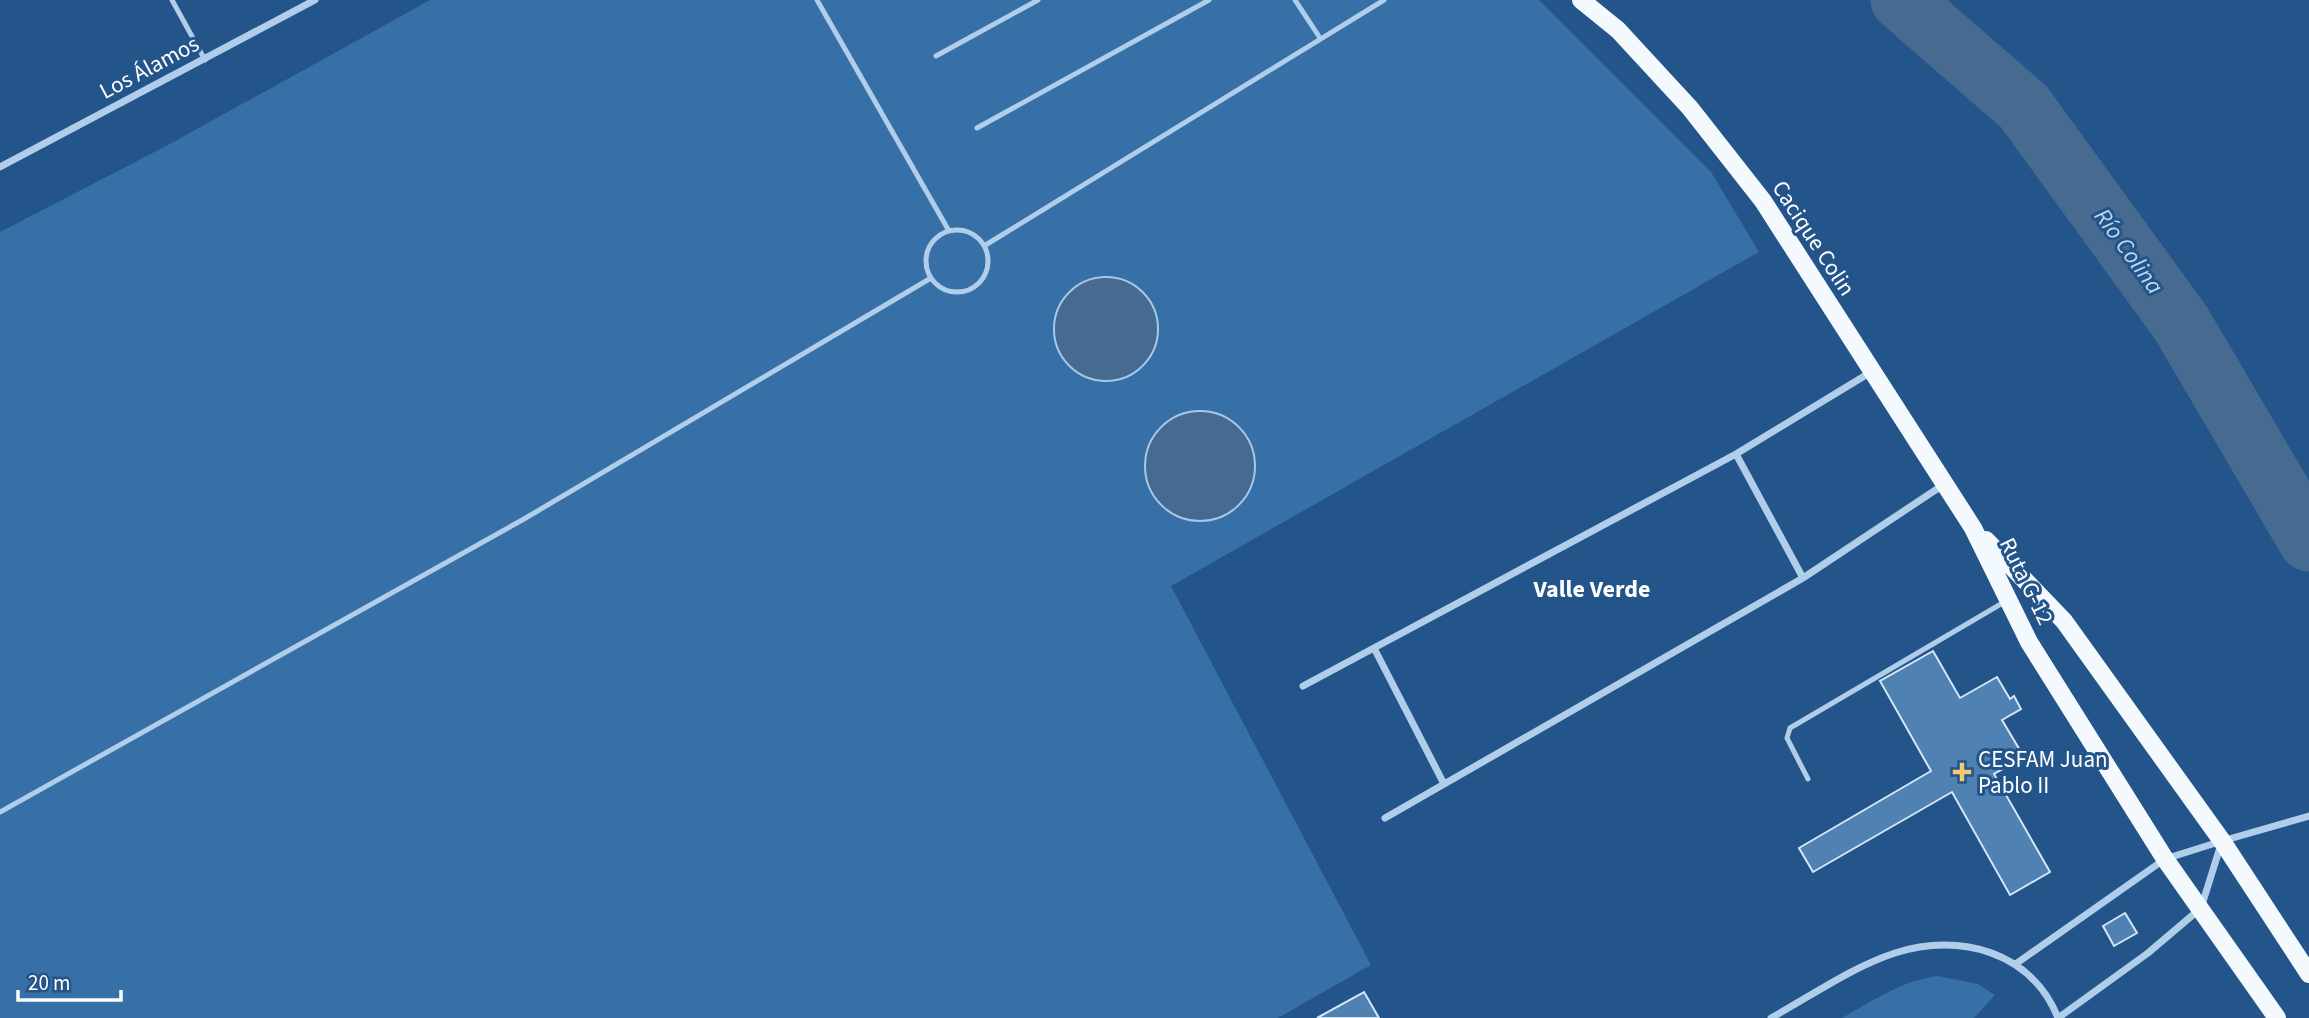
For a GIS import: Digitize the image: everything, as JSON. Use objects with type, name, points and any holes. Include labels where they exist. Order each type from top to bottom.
[{"type":"main road","name":"Cacique Colin","points":[[1581,0],[1618,30],[1690,108],[1763,201],[1973,528]]},
{"type":"main road","name":"Ruta G-12","points":[[1973,528],[2031,645],[2165,859],[2277,1018]]},
{"type":"main road","name":"Ruta G-12","points":[[1973,528],[2064,621],[2222,842],[2309,974]]},
{"type":"street","name":"Los Álamos","points":[[0,167],[315,0]]},
{"type":"street","points":[[1303,686],[1375,650],[1736,454],[1871,372]]},
{"type":"street","points":[[1736,454],[1803,578]]},
{"type":"street","points":[[1385,818],[1803,578],[1944,485]]},
{"type":"street","points":[[1375,650],[1444,782]]},
{"type":"street","points":[[2017,963],[2165,859],[2309,816]]},
{"type":"street","points":[[1771,1018],[1896,952],[1921,947],[1959,946],[1994,953],[2017,963],[2042,988],[2058,1018],[2148,953],[2201,908],[2222,842]]},
{"type":"lane","points":[[172,0],[205,60]]},
{"type":"lane","points":[[817,0],[949,231]]},
{"type":"lane","points":[[936,56],[1038,0]]},
{"type":"lane","points":[[977,128],[1209,0]]},
{"type":"lane","points":[[1295,0],[1320,38]]},
{"type":"lane","points":[[984,246],[1384,0]]},
{"type":"lane","points":[[949,231],[971,233],[984,246],[989,260],[987,270],[981,282],[972,289],[950,292],[931,278],[926,260],[928,249],[939,236],[949,231]]},
{"type":"lane","points":[[0,812],[524,519],[931,278]]},
{"type":"lane","points":[[1808,779],[1787,738],[1790,727],[2008,599]]},
{"type":"shaded area","points":[[430,0],[1539,0],[1711,172],[1759,252],[1171,586],[1371,965],[1278,1018],[0,1018],[0,232],[168,145]]},
{"type":"shaded area","points":[[1106,277],[1126,281],[1143,292],[1154,309],[1158,329],[1154,349],[1143,366],[1126,377],[1106,381],[1086,377],[1069,366],[1058,349],[1054,329],[1058,309],[1069,292],[1086,281]]},
{"type":"shaded area","points":[[1200,411],[1221,415],[1239,427],[1251,445],[1255,466],[1251,487],[1239,505],[1221,517],[1200,521],[1179,517],[1161,505],[1149,487],[1145,466],[1149,445],[1161,427],[1179,415]]},
{"type":"shaded area","points":[[1938,976],[1978,984],[1995,995],[1974,1018],[1842,1018],[1900,987]]},
{"type":"building","name":"CESFAM Juan Pablo II","points":[[1933,651],[1960,698],[1997,677],[2010,699],[2014,696],[2021,709],[2002,720],[2024,757],[1994,774],[2050,872],[2010,895],[1952,792],[1813,872],[1799,848],[1931,771],[1880,681]]},
{"type":"building","points":[[2125,913],[2137,933],[2114,946],[2103,926]]},
{"type":"building","points":[[1364,992],[1379,1018],[1317,1018]]},
{"type":"waterway","name":"Río Colina","points":[[1901,0],[2024,107],[2181,323],[2309,541]]},
{"type":"place","name":"CESFAM Juan Pablo II","points":[[1962,772]]},
{"type":"district","name":"Valle Verde","points":[[1592,589]]}]
